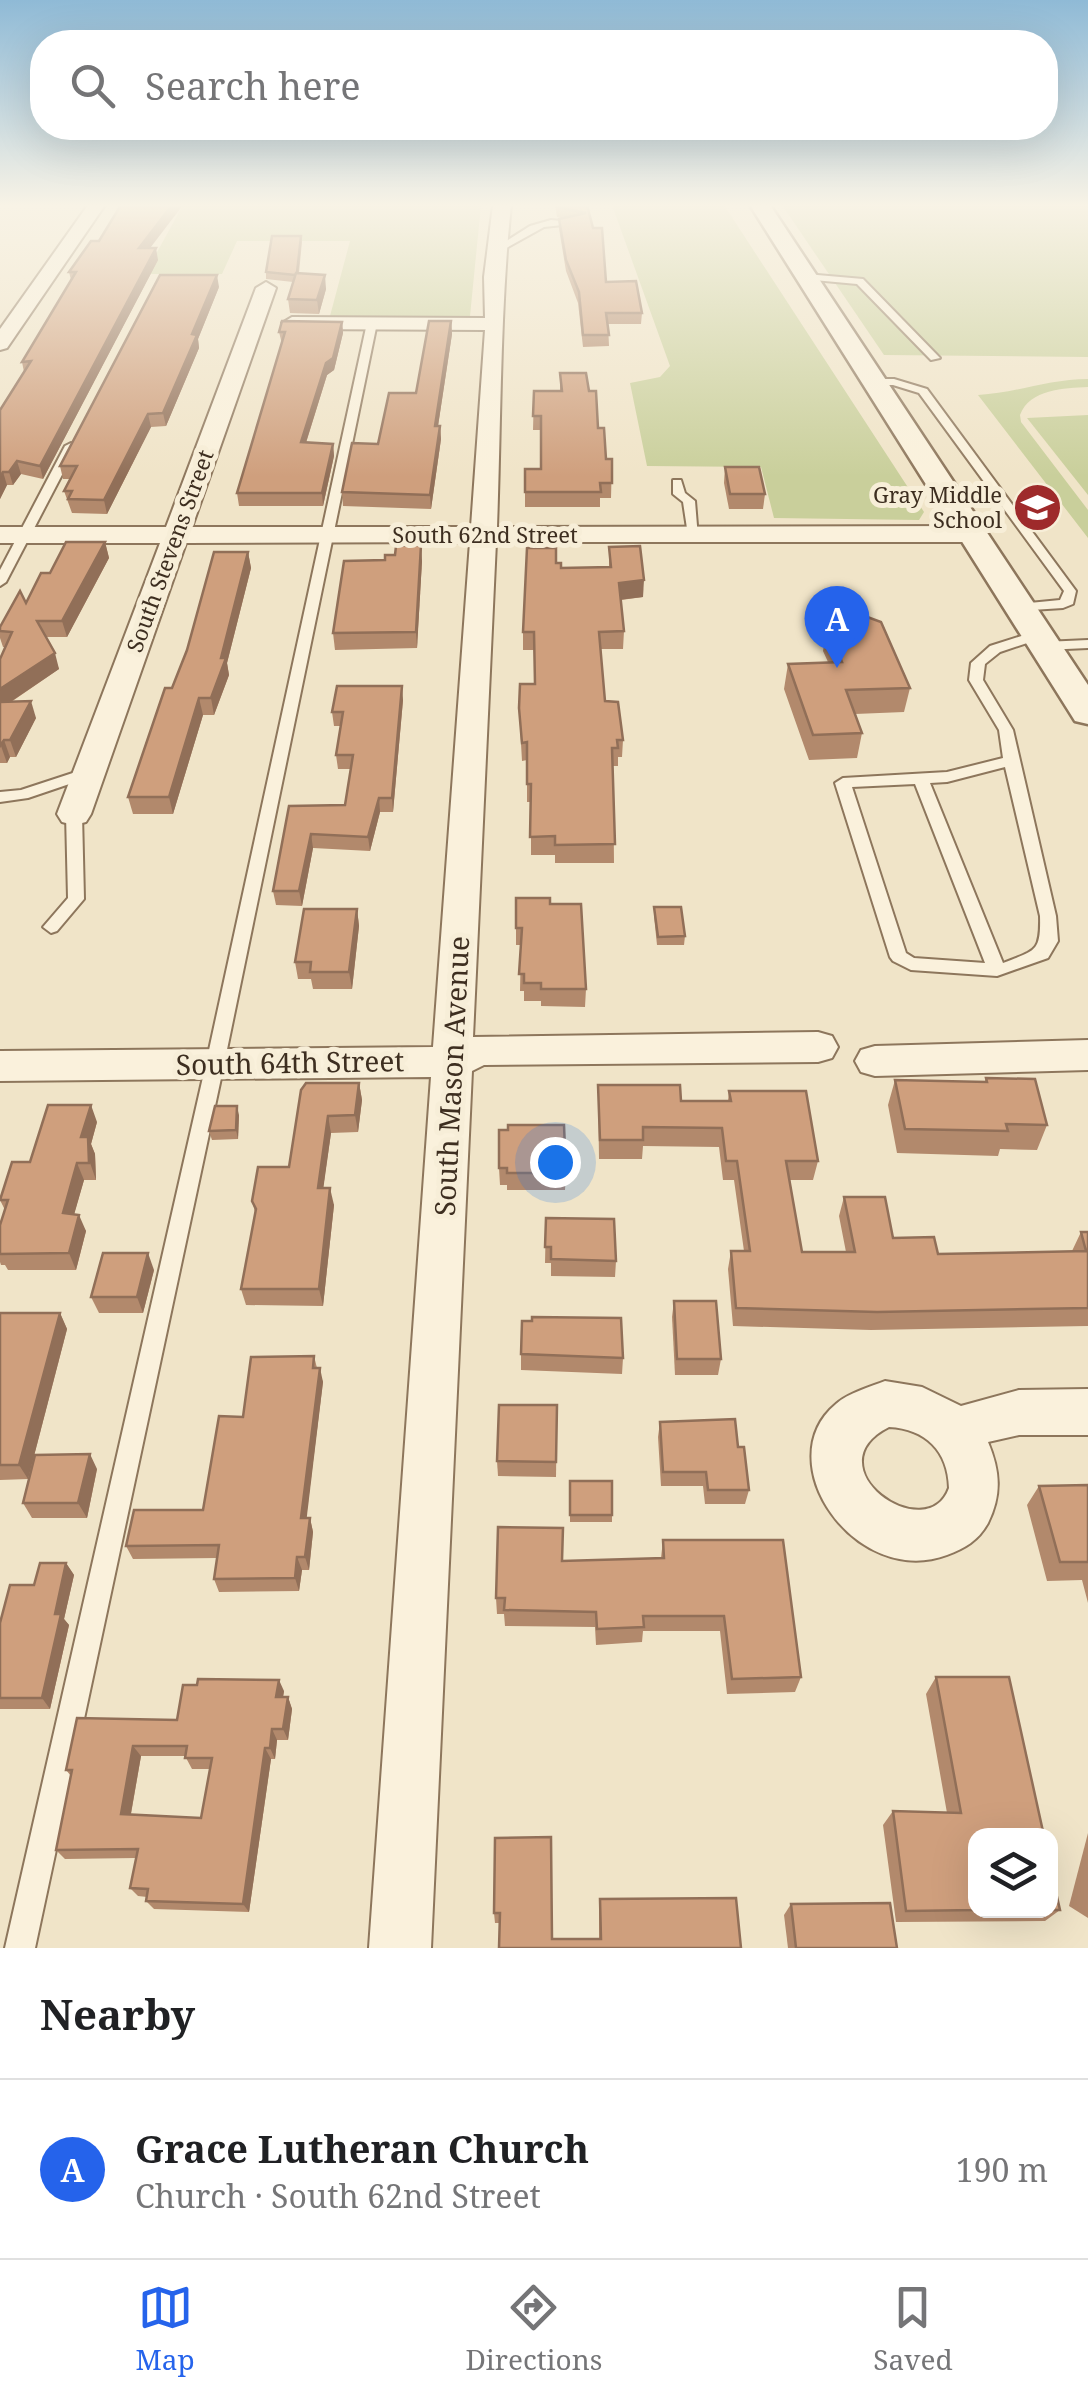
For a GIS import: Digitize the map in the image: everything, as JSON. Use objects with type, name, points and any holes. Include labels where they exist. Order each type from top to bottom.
[{"type":"street","points":[[0,344],[33,296]]},
{"type":"street","name":"South Stevens Street","points":[[74,814],[263,296]]},
{"type":"street","name":"South Mason Avenue","points":[[400,1948],[495,296]]},
{"type":"street","points":[[818,296],[1088,713]]},
{"type":"street","points":[[252,323],[495,324]]},
{"type":"street","name":"South 62nd Street","points":[[12,535],[970,534]]},
{"type":"street","name":"South 64th Street","points":[[0,1066],[453,1062],[480,1050],[818,1047]]},
{"type":"street","points":[[875,1061],[1088,1055]]},
{"type":"street","points":[[956,1434],[975,1420],[1011,1412],[1088,1412]]},
{"type":"lane","points":[[874,296],[936,358]]},
{"type":"lane","points":[[20,1948],[215,1064],[372,323]]},
{"type":"lane","points":[[873,382],[894,382],[923,391],[1072,595],[1034,630],[995,649],[978,663],[976,680],[1006,730],[1048,916],[1049,941],[1042,954],[997,970],[911,964],[898,957],[843,783],[975,772],[1011,760]]},
{"type":"lane","points":[[0,582],[12,535],[76,435]]},
{"type":"lane","points":[[677,482],[678,494],[689,501],[694,536]]},
{"type":"lane","points":[[1034,630],[1088,644]]},
{"type":"lane","points":[[0,796],[22,795],[86,774]]},
{"type":"lane","points":[[921,778],[997,970]]},
{"type":"lane","points":[[51,927],[76,898],[74,814]]},
{"type":"green space","points":[[335,296],[472,296],[470,316],[330,316]]},
{"type":"green space","points":[[645,296],[783,296],[924,512],[919,520],[774,518],[761,467],[647,466],[630,383],[660,377],[670,366]]},
{"type":"green space","points":[[844,296],[1088,296],[1088,357],[884,355]]},
{"type":"green space","points":[[1088,379],[1088,387],[1040,395],[1020,415],[1021,422],[1088,510],[1088,538],[978,395]]},
{"type":"green space","points":[[1088,415],[1088,495],[1027,418]]},
{"type":"building","points":[[62,296],[131,296],[40,466],[17,461],[0,478],[0,410],[31,361],[22,362]]},
{"type":"building","points":[[149,296],[208,296],[192,334],[197,335],[163,413],[148,414],[104,500],[68,499],[72,491],[64,491],[77,466],[60,466]]},
{"type":"building","points":[[289,296],[318,296],[317,300],[288,299]]},
{"type":"building","points":[[579,296],[639,296],[642,313],[606,313],[609,335],[583,335]]},
{"type":"building","points":[[282,321],[342,322],[333,358],[326,363],[301,442],[333,444],[322,493],[237,493],[285,332],[279,332]]},
{"type":"building","points":[[429,321],[451,321],[435,426],[440,426],[430,495],[342,492],[352,443],[378,444],[389,393],[416,393]]},
{"type":"building","points":[[560,373],[586,373],[589,391],[596,391],[598,428],[604,428],[606,459],[612,459],[612,483],[600,483],[601,492],[525,492],[525,469],[541,469],[541,416],[533,416],[534,391],[562,391]]},
{"type":"building","points":[[725,467],[759,467],[765,494],[730,494]]},
{"type":"building","points":[[66,542],[105,542],[62,621],[37,621],[55,653],[0,689],[0,659],[12,632],[0,631],[0,627],[20,591],[26,603],[41,573],[50,573]]},
{"type":"building","points":[[421,545],[416,632],[333,633],[344,561],[385,560],[385,555],[395,555],[396,546]]},
{"type":"building","points":[[640,546],[644,580],[619,583],[624,631],[599,632],[605,701],[618,702],[623,740],[617,740],[618,748],[612,748],[615,844],[555,845],[555,836],[530,837],[531,784],[527,784],[527,742],[522,743],[519,708],[520,684],[535,684],[534,632],[523,632],[527,548],[556,548],[556,563],[561,563],[561,568],[611,567],[609,547]]},
{"type":"building","points":[[214,552],[248,552],[221,658],[226,658],[211,698],[199,698],[169,797],[128,797],[165,688],[172,688],[187,650]]},
{"type":"building","points":[[851,611],[881,622],[910,688],[846,690],[862,733],[813,735],[788,664],[842,662],[827,626]]},
{"type":"building","points":[[337,686],[402,686],[392,798],[379,798],[368,837],[311,834],[299,891],[273,891],[289,806],[345,805],[353,755],[336,755],[343,712],[332,712]]},
{"type":"building","points":[[31,701],[10,740],[4,740],[0,746],[0,702]]},
{"type":"building","points":[[516,898],[550,898],[550,904],[581,904],[586,989],[541,989],[541,983],[524,983],[524,974],[519,974],[522,928],[516,928]]},
{"type":"building","points":[[654,907],[681,907],[685,936],[658,937]]},
{"type":"building","points":[[304,909],[357,909],[349,972],[310,972],[311,962],[295,962]]},
{"type":"building","points":[[986,1078],[1035,1079],[1047,1125],[1006,1124],[1008,1131],[905,1129],[895,1080],[987,1082]]},
{"type":"building","points":[[306,1083],[359,1083],[355,1115],[328,1116],[318,1188],[330,1188],[319,1289],[241,1289],[256,1209],[252,1201],[258,1167],[289,1167],[301,1090]]},
{"type":"building","points":[[598,1085],[680,1085],[681,1101],[731,1101],[729,1091],[806,1091],[818,1161],[786,1161],[802,1252],[855,1252],[844,1197],[885,1197],[893,1238],[934,1237],[938,1254],[1086,1251],[1081,1232],[1088,1232],[1088,1308],[877,1312],[736,1308],[731,1251],[750,1251],[737,1161],[726,1161],[722,1128],[643,1127],[643,1140],[600,1140]]},
{"type":"building","points":[[48,1105],[91,1105],[81,1137],[88,1137],[89,1163],[77,1163],[63,1213],[79,1215],[69,1253],[0,1254],[0,1225],[8,1200],[0,1200],[12,1162],[30,1162]]},
{"type":"building","points":[[215,1106],[237,1106],[236,1130],[209,1131]]},
{"type":"building","points":[[508,1125],[564,1125],[566,1173],[507,1173],[507,1168],[499,1168],[499,1130],[508,1130]]},
{"type":"building","points":[[546,1218],[614,1219],[616,1261],[551,1259],[551,1247],[545,1247]]},
{"type":"building","points":[[103,1253],[148,1253],[137,1297],[91,1297]]},
{"type":"building","points":[[674,1301],[716,1301],[721,1359],[677,1359]]},
{"type":"building","points":[[0,1313],[60,1313],[19,1465],[0,1465]]},
{"type":"building","points":[[532,1317],[621,1318],[623,1358],[521,1354],[522,1321],[532,1321]]},
{"type":"building","points":[[314,1356],[313,1368],[320,1368],[301,1518],[310,1518],[305,1557],[297,1557],[295,1578],[214,1579],[219,1545],[126,1546],[134,1510],[203,1510],[219,1416],[243,1417],[251,1357]]},
{"type":"building","points":[[499,1405],[557,1405],[556,1462],[497,1461]]},
{"type":"building","points":[[735,1419],[738,1447],[744,1447],[749,1490],[708,1490],[706,1472],[663,1472],[660,1422]]},
{"type":"building","points":[[90,1454],[78,1503],[23,1503],[35,1455]]},
{"type":"building","points":[[570,1481],[612,1481],[612,1515],[570,1515]]},
{"type":"building","points":[[1088,1485],[1088,1562],[1060,1562],[1039,1486]]},
{"type":"building","points":[[498,1527],[563,1528],[562,1561],[664,1558],[663,1540],[783,1540],[801,1677],[732,1679],[724,1616],[643,1616],[644,1627],[597,1629],[596,1612],[504,1610],[505,1598],[496,1598]]},
{"type":"building","points":[[40,1563],[66,1563],[55,1614],[61,1614],[42,1698],[0,1698],[0,1623],[10,1585],[34,1585]]},
{"type":"building","points":[[936,1677],[1009,1677],[1042,1828],[968,1828],[968,1910],[906,1911],[893,1811],[961,1813]]},
{"type":"building","points":[[198,1679],[279,1680],[276,1697],[288,1697],[283,1729],[272,1729],[270,1748],[265,1748],[243,1904],[146,1901],[148,1889],[130,1888],[138,1849],[56,1850],[72,1770],[66,1770],[77,1718],[177,1720],[183,1685],[197,1685]],"holes":[[[133,1746],[187,1746],[185,1758],[212,1758],[201,1818],[121,1814]]]},
{"type":"building","points":[[551,1837],[552,1939],[601,1939],[600,1899],[736,1898],[741,1948],[499,1948],[500,1913],[494,1913],[495,1838]]},
{"type":"building","points":[[890,1903],[897,1948],[796,1948],[791,1904]]},
{"type":"place","name":"Gray Middle School","points":[[1037,508]]},
{"type":"place","name":"Grace Lutheran Church","points":[[837,668]]}]
